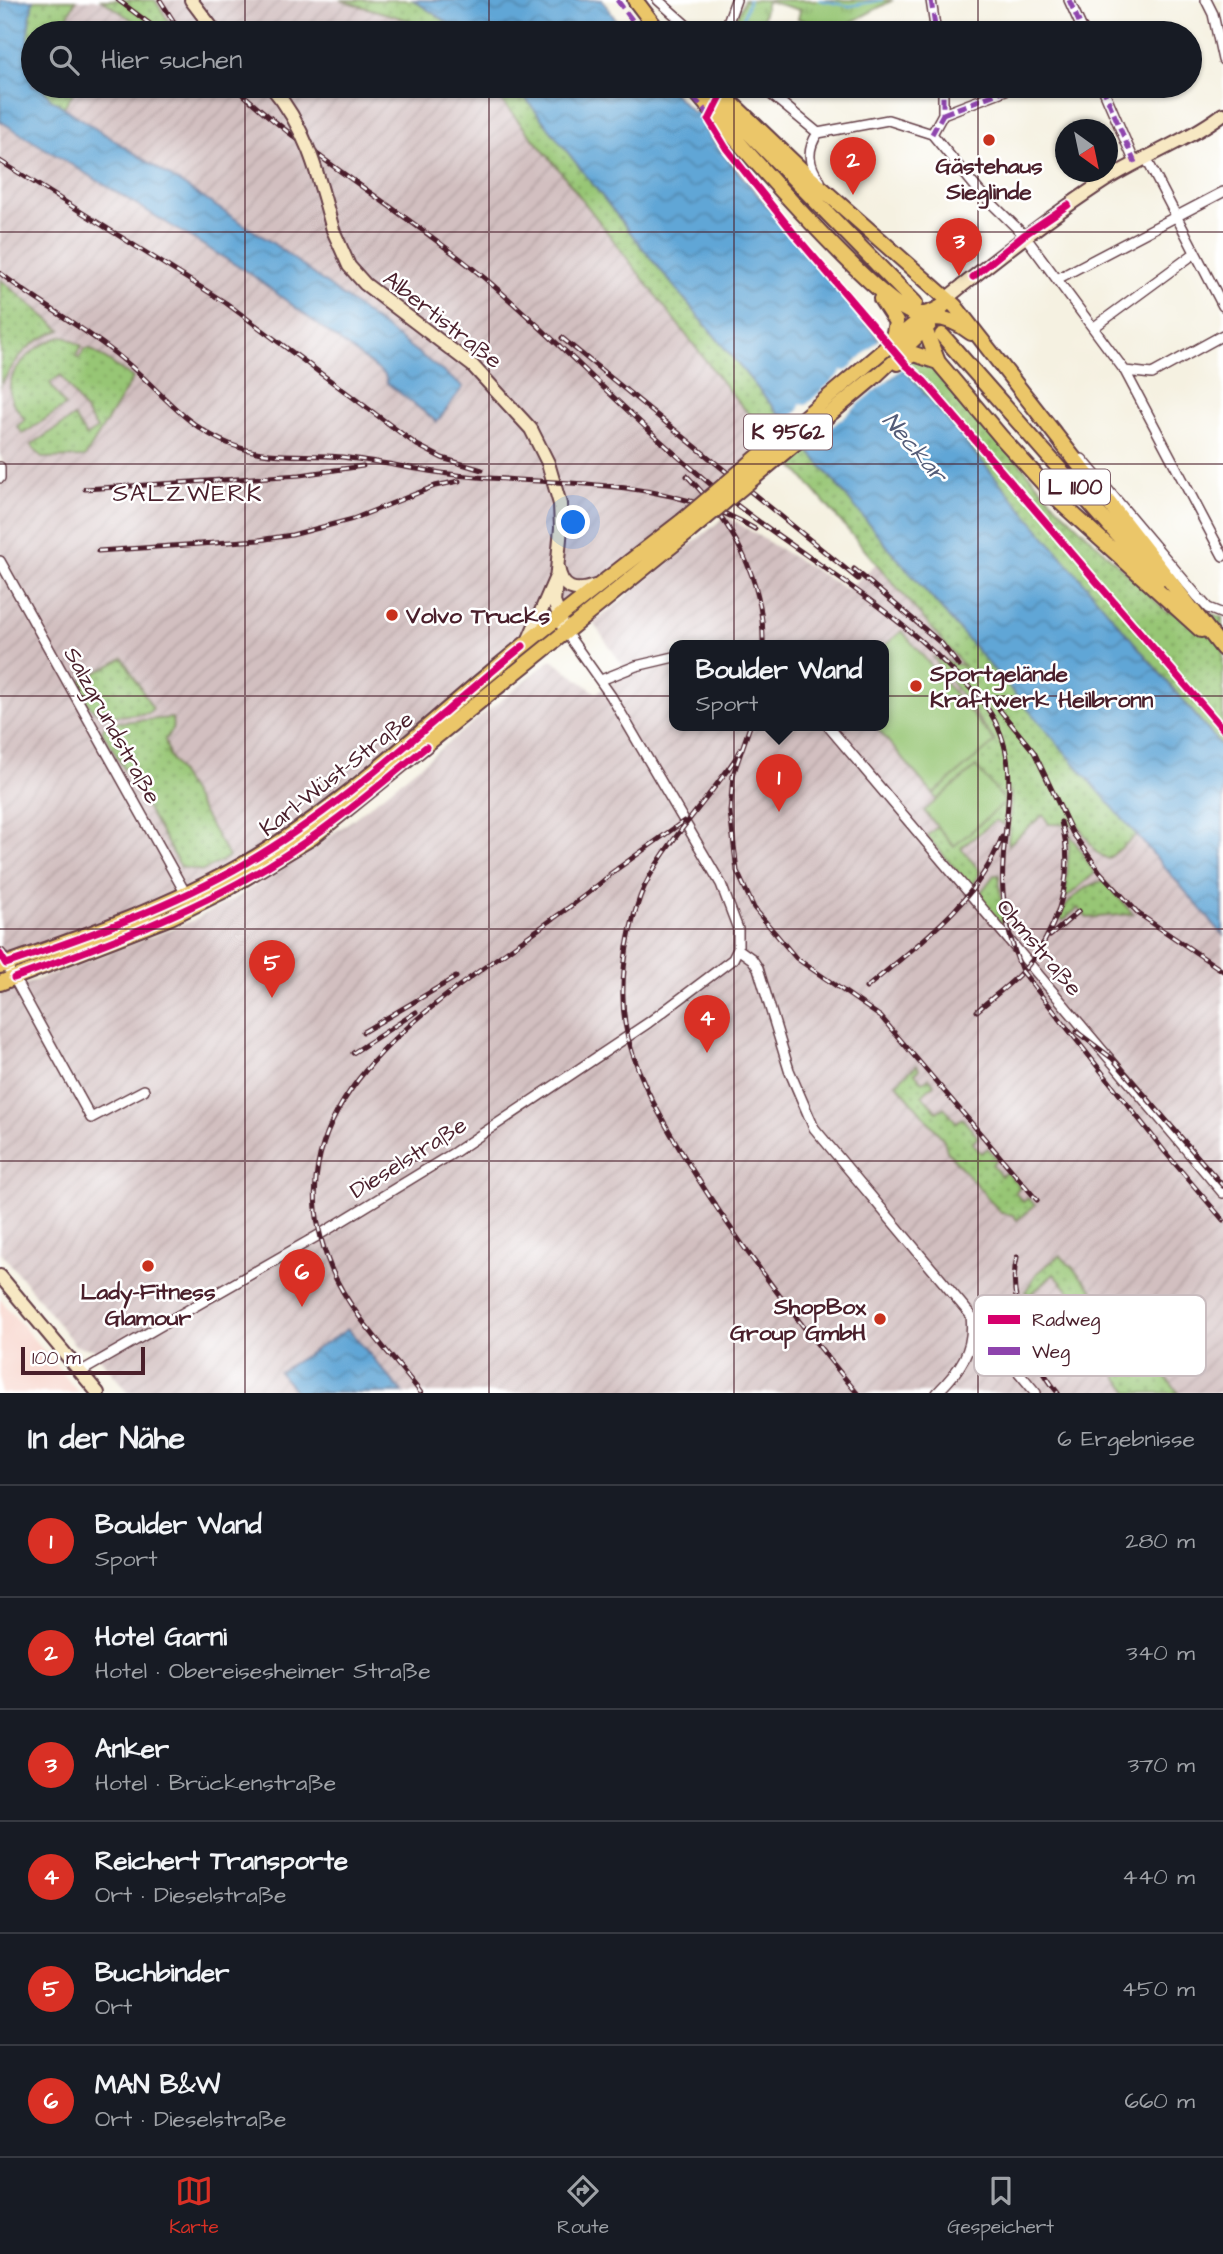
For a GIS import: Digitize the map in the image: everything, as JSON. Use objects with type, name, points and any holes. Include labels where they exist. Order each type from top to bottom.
[{"type":"main road","points":[[191,0],[207,21]]},
{"type":"main road","points":[[626,0],[641,21]]},
{"type":"main road","points":[[635,0],[651,21]]},
{"type":"main road","name":"Albertistraße","points":[[281,98],[292,112],[311,152],[333,230],[349,266],[365,284],[473,366],[531,429],[548,463],[560,504],[554,602],[565,631]]},
{"type":"main road","points":[[700,98],[832,242],[899,307],[913,313],[933,314],[977,331],[1223,650]]},
{"type":"main road","points":[[715,98],[915,303]]},
{"type":"main road","points":[[727,98],[843,206],[933,314],[963,326],[1022,391]]},
{"type":"main road","name":"K 9562","points":[[558,617],[603,582],[686,526],[873,378],[933,314],[1024,234],[1140,161],[1185,139],[1223,114]]},
{"type":"main road","points":[[832,242],[894,317],[900,351],[919,354],[938,362],[1061,503],[1210,638]]},
{"type":"main road","points":[[933,314],[938,362]]},
{"type":"main road","name":"L 1100","points":[[942,335],[1223,650]]},
{"type":"main road","name":"K 9562","points":[[565,631],[686,526],[900,351]]},
{"type":"main road","points":[[557,560],[560,578],[571,590],[580,591],[603,582]]},
{"type":"main road","points":[[523,646],[534,632],[546,594],[555,579]]},
{"type":"main road","name":"Karl-Wüst-Straße","points":[[7,981],[118,939],[189,900],[251,860],[326,810],[558,617]]},
{"type":"main road","name":"Karl-Wüst-Straße","points":[[2,961],[189,900],[269,866],[338,819],[565,631]]},
{"type":"main road","points":[[0,1276],[97,1393]]},
{"type":"street","points":[[658,0],[682,21]]},
{"type":"street","points":[[728,21],[736,0]]},
{"type":"street","points":[[931,0],[934,21]]},
{"type":"street","points":[[1069,0],[1079,21]]},
{"type":"street","points":[[1206,0],[1213,15],[1223,60]]},
{"type":"street","points":[[776,98],[818,133]]},
{"type":"street","points":[[932,134],[943,114],[943,98]]},
{"type":"street","points":[[943,114],[985,98]]},
{"type":"street","points":[[1108,98],[1140,161],[1223,306]]},
{"type":"street","points":[[818,133],[888,120],[932,134],[979,191],[1024,234],[1125,372],[1223,556]]},
{"type":"street","points":[[818,133],[810,148],[815,173],[843,206]]},
{"type":"street","points":[[1057,279],[1223,191]]},
{"type":"street","points":[[1093,328],[1195,253]]},
{"type":"street","points":[[1125,372],[1152,374],[1223,335]]},
{"type":"street","points":[[1048,424],[1094,471],[1208,608],[1223,614]]},
{"type":"street","points":[[0,467],[0,478]]},
{"type":"street","name":"Salzgrundstraße","points":[[0,561],[189,900]]},
{"type":"street","points":[[565,631],[601,680],[721,884],[738,929],[738,949],[752,959],[758,968],[789,1070],[814,1128],[974,1319]]},
{"type":"street","points":[[601,680],[636,666],[669,658]]},
{"type":"street","name":"Ohmstraße","points":[[832,731],[1223,1192]]},
{"type":"street","name":"Dieselstraße","points":[[79,1372],[319,1235],[510,1116],[700,986],[727,966],[738,949]]},
{"type":"street","points":[[2,961],[7,981],[90,1118],[144,1090]]},
{"type":"street","points":[[937,1393],[967,1359],[973,1336],[970,1314]]},
{"type":"street","points":[[1022,1376],[1036,1393]]},
{"type":"shaded area","points":[[0,0],[21,75],[21,98],[36,98],[58,115],[70,98],[499,98],[557,167],[771,440],[348,802],[119,930],[0,973],[0,487],[7,471],[0,455],[0,384],[18,354],[47,335],[61,330],[0,279]],"holes":[[[71,339],[82,346],[76,356],[79,358],[85,349],[133,378],[85,457],[74,417],[86,436],[97,429],[62,375],[49,383],[64,406],[17,426],[25,420]]]},
{"type":"shaded area","points":[[76,0],[102,0],[134,21],[65,21]]},
{"type":"shaded area","points":[[155,0],[340,0],[410,21],[168,21]]},
{"type":"shaded area","points":[[726,516],[847,590],[878,562],[994,688],[1086,776],[1223,935],[1223,1393],[403,1393],[348,1329],[279,1372],[297,1393],[128,1393],[93,1349],[76,1346],[0,1251],[0,994],[192,921],[241,895],[351,821],[552,659],[596,693],[628,673],[593,623]]},
{"type":"shaded area","points":[[0,1299],[15,1317],[79,1393],[0,1393]]},
{"type":"green space","points":[[33,0],[76,0],[65,21],[29,21]]},
{"type":"green space","points":[[102,0],[155,0],[168,21],[134,21]]},
{"type":"green space","points":[[340,0],[413,0],[445,21],[408,20]]},
{"type":"green space","points":[[744,0],[893,0],[854,21],[806,21],[798,19],[800,10],[767,1],[762,21],[735,21]]},
{"type":"green space","points":[[50,98],[70,98],[64,107]]},
{"type":"green space","points":[[499,98],[525,98],[641,246],[892,552],[1138,834],[1108,859],[1096,852],[1078,825],[1049,824],[1043,815],[1008,845],[1011,792],[1008,791],[1004,825],[996,820],[961,848],[980,871],[974,884],[969,885],[927,836],[937,827],[953,846],[976,767],[937,800],[933,794],[995,741],[933,657],[964,666],[730,392],[557,167]]},
{"type":"green space","points":[[0,279],[61,330],[40,339],[25,351],[1,385]]},
{"type":"green space","points":[[64,336],[82,346],[76,356],[79,358],[85,349],[91,349],[133,378],[85,457],[42,458],[31,445],[74,417],[86,436],[97,429],[61,375],[50,383],[65,406],[23,434],[17,426],[25,420],[12,401],[10,390],[17,369],[33,351]]},
{"type":"green space","points":[[910,337],[1056,505],[1168,613],[1185,598],[1194,598],[1211,614],[1223,617],[1223,748],[891,355]]},
{"type":"green space","name":"Sportgelände Kraftwerk Heilbronn","points":[[902,631],[995,742],[933,794],[879,731],[889,731],[889,642]]},
{"type":"green space","points":[[123,658],[153,709],[149,713],[106,715],[90,707],[84,698],[79,686],[81,681]]},
{"type":"green space","points":[[172,718],[173,728],[165,740],[169,755],[229,857],[203,871],[181,867],[102,731],[106,723]]},
{"type":"green space","points":[[976,767],[1006,802],[954,846],[924,811]]},
{"type":"green space","points":[[1070,834],[1095,873],[1065,899]]},
{"type":"green space","points":[[994,875],[999,875],[1004,926],[987,910],[979,895]]},
{"type":"green space","points":[[1104,881],[1133,914],[1087,918],[1078,908],[1063,921],[1059,915],[1073,898],[1090,885]]},
{"type":"green space","points":[[917,1065],[919,1069],[915,1073],[922,1082],[929,1078],[934,1084],[922,1095],[937,1112],[944,1107],[956,1122],[962,1118],[978,1137],[972,1143],[981,1153],[988,1148],[997,1159],[992,1165],[1001,1176],[1006,1172],[1020,1187],[1015,1192],[1023,1202],[1028,1198],[1035,1205],[1017,1220],[1013,1215],[1001,1213],[947,1151],[944,1140],[896,1083]]},
{"type":"green space","points":[[1060,1255],[1096,1295],[1072,1295],[1054,1274],[1030,1295],[1025,1292],[1037,1273]]},
{"type":"green space","points":[[1116,1376],[1165,1376],[1179,1393],[1130,1393]]},
{"type":"water","points":[[0,0],[33,0],[30,21],[21,21],[21,98],[50,98],[274,244],[463,387],[437,422],[387,383],[385,375],[252,275],[0,121]]},
{"type":"water","points":[[413,0],[602,0],[617,21],[445,21]]},
{"type":"water","name":"Neckar","points":[[525,98],[679,98],[693,113],[700,108],[708,118],[704,126],[709,137],[1223,748],[1223,935],[892,552],[641,246]]},
{"type":"water","points":[[348,1329],[403,1393],[297,1393],[279,1372]]},
{"type":"pier","points":[[881,338],[905,366],[804,450],[783,423],[799,410],[800,404],[806,405],[840,374],[841,370],[846,371]]},
{"type":"waterway","points":[[742,21],[749,0]]},
{"type":"waterway","points":[[819,0],[850,6],[882,0]]},
{"type":"railway","points":[[118,0],[146,21]]},
{"type":"railway","points":[[160,0],[173,21]]},
{"type":"railway","points":[[247,98],[295,138],[488,281],[715,488],[902,625],[977,695],[991,714],[1007,757],[1009,780],[1002,869],[1003,892],[1009,933],[1022,971],[1165,1152],[1223,1220]]},
{"type":"railway","points":[[0,161],[226,303],[417,445],[442,458],[482,470]]},
{"type":"railway","points":[[0,273],[106,346],[186,418],[215,437],[246,450],[342,457],[467,476],[579,483],[652,492],[688,500],[722,512],[755,529]]},
{"type":"railway","points":[[562,338],[858,579]]},
{"type":"railway","points":[[85,489],[300,475],[363,466]]},
{"type":"railway","points":[[687,476],[718,513],[743,554],[758,598],[763,640]]},
{"type":"railway","points":[[98,551],[259,540],[292,535],[353,519],[435,486],[459,481]]},
{"type":"railway","points":[[854,569],[942,644],[959,666]]},
{"type":"railway","points":[[990,698],[1034,752],[1072,832],[1100,872],[1139,914],[1223,971]]},
{"type":"railway","points":[[748,731],[733,775],[730,812],[737,871],[754,908],[796,958],[881,1017],[1037,1200]]},
{"type":"railway","points":[[742,748],[673,841],[640,897],[630,931],[624,967],[623,1003],[628,1038],[647,1090],[693,1171],[771,1285],[857,1393]]},
{"type":"railway","points":[[610,874],[684,821]]},
{"type":"railway","points":[[977,1011],[1030,963],[1053,924],[1064,891],[1066,874],[1067,857],[1061,822]]},
{"type":"railway","points":[[866,988],[944,921],[962,902],[991,861],[1002,837]]},
{"type":"railway","points":[[421,1393],[360,1317],[331,1268],[315,1199],[326,1137],[356,1083],[401,1034],[455,989],[569,907],[618,868]]},
{"type":"railway","points":[[1050,936],[1079,911]]},
{"type":"railway","points":[[363,1032],[456,977]]},
{"type":"railway","points":[[353,1053],[416,1012]]},
{"type":"railway","points":[[1077,1032],[1113,1059],[1223,1186]]},
{"type":"railway","points":[[1016,1295],[1017,1257]]},
{"type":"railway","points":[[1046,1376],[1058,1393]]},
{"type":"marked path","points":[[617,0],[633,21]]},
{"type":"marked path","points":[[931,0],[934,21]]},
{"type":"marked path","points":[[1069,0],[1079,21]]},
{"type":"marked path","points":[[694,98],[714,120]]},
{"type":"marked path","points":[[932,134],[943,114],[943,98]]},
{"type":"marked path","points":[[943,114],[985,98]]},
{"type":"marked path","points":[[1107,98],[1135,163]]},
{"type":"cycle path","points":[[720,98],[709,120],[726,148],[796,236],[1223,729]]},
{"type":"cycle path","points":[[973,277],[1024,235],[1068,205]]},
{"type":"cycle path","points":[[0,954],[6,964],[98,931],[159,907],[246,863],[320,815],[523,646]]},
{"type":"cycle path","points":[[14,978],[144,928],[238,883],[289,853],[330,824],[426,747]]},
{"type":"place","name":"Gästehaus Sieglinde","points":[[989,140]]},
{"type":"place","name":"Hotel Garni","points":[[853,195]]},
{"type":"place","name":"Anker","points":[[959,276]]},
{"type":"place","name":"Volvo Trucks","points":[[392,615]]},
{"type":"place","name":"Sportgelände Kraftwerk Heilbronn","points":[[916,686]]},
{"type":"place","name":"Boulder Wand","points":[[779,812]]},
{"type":"place","name":"Buchbinder","points":[[272,998]]},
{"type":"place","name":"Reichert Transporte","points":[[707,1053]]},
{"type":"place","name":"Lady-Fitness Glamour","points":[[148,1266]]},
{"type":"place","name":"MAN B&W","points":[[302,1307]]},
{"type":"place","name":"ShopBox Group GmbH","points":[[880,1319]]},
{"type":"district","name":"SALZWERK","points":[[188,493]]}]
